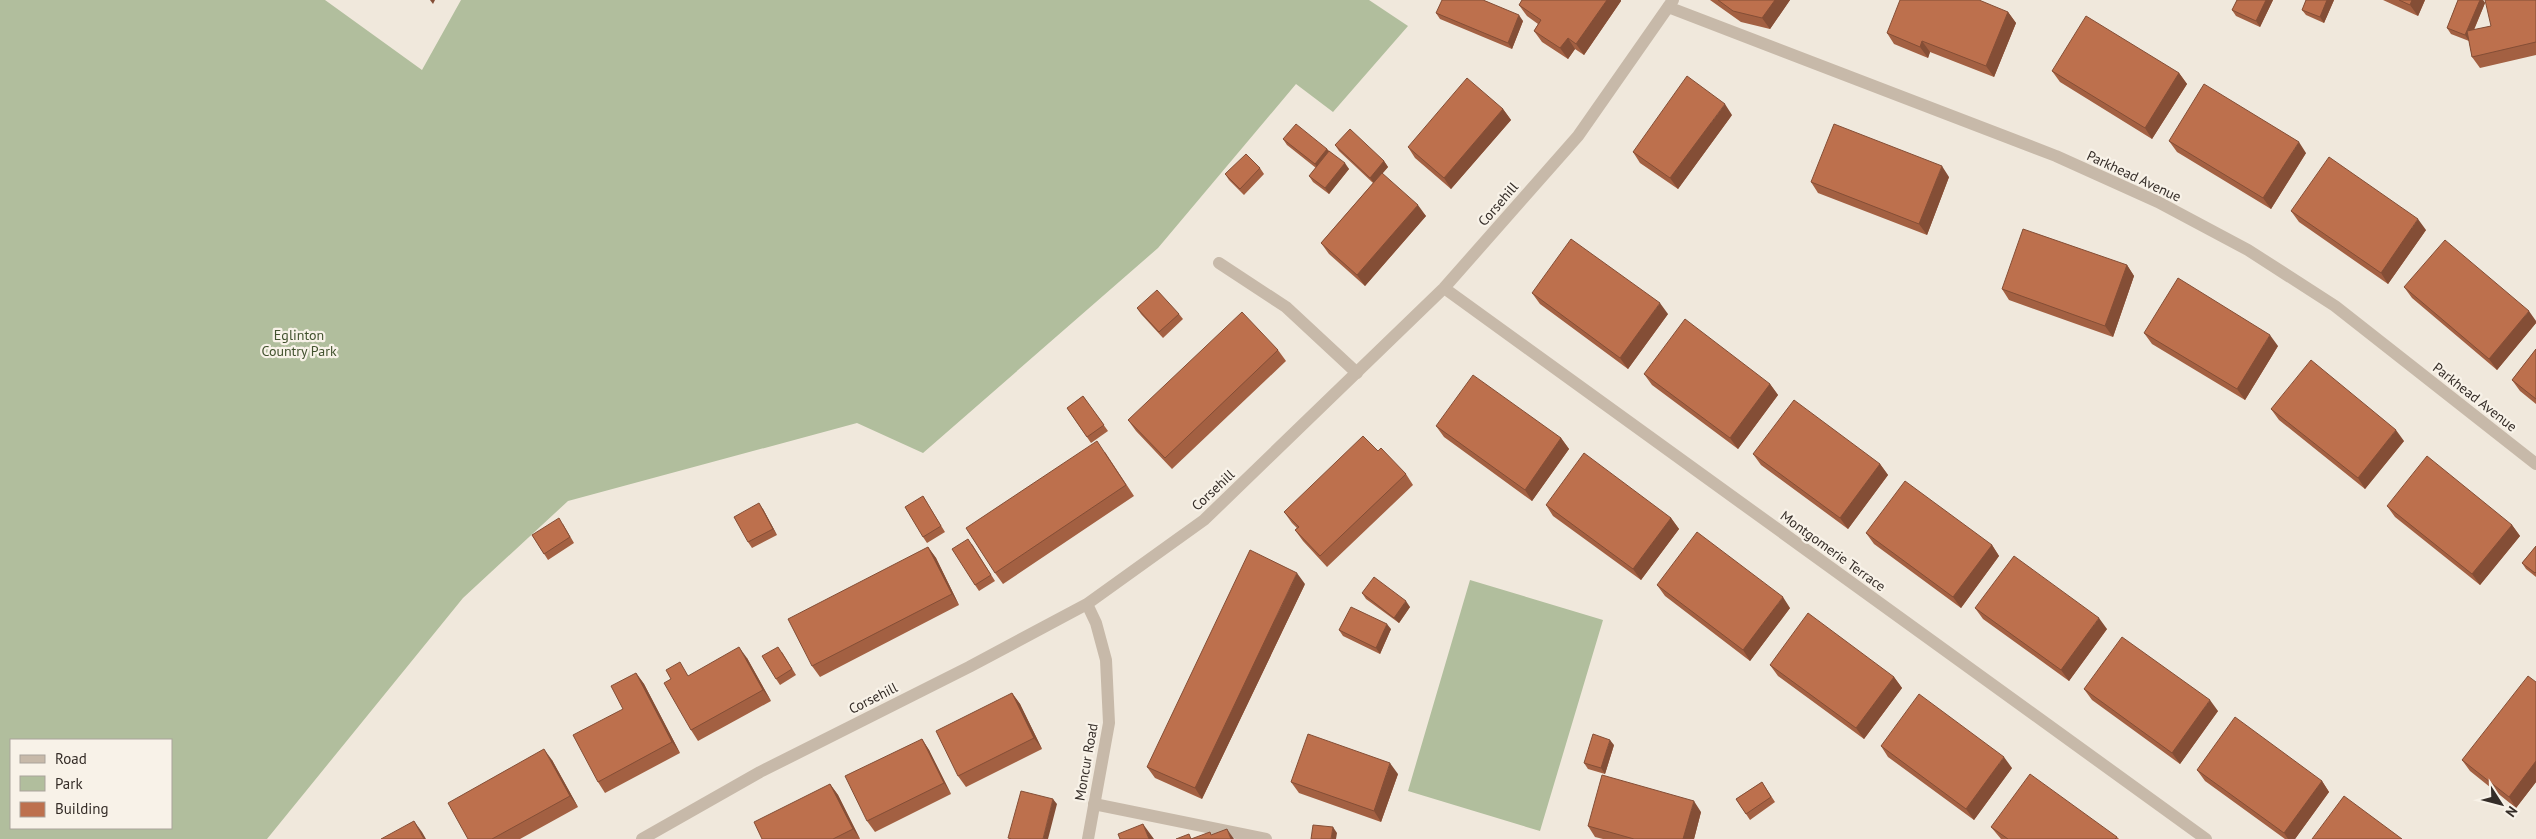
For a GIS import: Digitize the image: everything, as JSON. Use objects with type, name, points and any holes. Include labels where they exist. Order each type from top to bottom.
[{"type":"street","name":"Corsehill","points":[[642,839],[760,772],[969,667],[1087,604],[1204,520],[1444,288],[1578,136],[1671,3]]},
{"type":"street","name":"Parkhead Avenue","points":[[1671,3],[2056,156],[2158,202],[2248,250],[2335,306],[2536,464]]},
{"type":"street","points":[[1219,263],[1286,307],[1357,373]]},
{"type":"street","name":"Montgomerie Terrace","points":[[1444,288],[2206,839]]},
{"type":"street","name":"Moncur Road","points":[[1087,604],[1096,623],[1106,660],[1109,724],[1088,839]]},
{"type":"street","points":[[1094,804],[1266,839]]},
{"type":"green space","name":"Eglinton Country Park","points":[[0,0],[325,0],[422,70],[461,0],[1369,0],[1408,26],[1333,112],[1296,84],[1158,248],[923,453],[857,423],[568,501],[463,598],[267,839],[0,839]]},
{"type":"green space","points":[[1470,580],[1603,620],[1540,831],[1408,791]]},
{"type":"building","points":[[1442,0],[1483,0],[1519,15],[1508,43],[1436,13]]},
{"type":"building","points":[[1522,0],[1607,0],[1576,44],[1568,38],[1560,48],[1534,31],[1541,20],[1519,5]]},
{"type":"building","points":[[1718,0],[1775,0],[1762,18],[1733,11]]},
{"type":"building","points":[[1900,0],[1979,0],[2008,12],[1986,66],[1922,41],[1920,47],[1887,33]]},
{"type":"building","points":[[2237,0],[2266,0],[2256,21],[2232,10]]},
{"type":"building","points":[[2306,0],[2327,0],[2320,17],[2302,10]]},
{"type":"building","points":[[2399,0],[2412,0],[2410,5]]},
{"type":"building","points":[[2458,0],[2480,0],[2465,35],[2447,28]]},
{"type":"building","points":[[2485,0],[2536,0],[2536,42],[2472,57],[2467,31],[2491,26]]},
{"type":"building","points":[[2086,16],[2179,73],[2145,128],[2052,71]]},
{"type":"building","points":[[1687,76],[1725,104],[1670,178],[1633,152]]},
{"type":"building","points":[[1467,78],[1503,109],[1444,178],[1408,147]]},
{"type":"building","points":[[2204,84],[2299,142],[2263,198],[2169,141]]},
{"type":"building","points":[[1296,124],[1327,149],[1315,164],[1283,139]]},
{"type":"building","points":[[1834,124],[1942,166],[1919,224],[1811,182]]},
{"type":"building","points":[[1350,129],[1384,161],[1370,178],[1335,145]]},
{"type":"building","points":[[1329,151],[1345,163],[1325,188],[1309,176]]},
{"type":"building","points":[[1246,154],[1260,168],[1240,189],[1225,174]]},
{"type":"building","points":[[2329,157],[2418,219],[2381,273],[2291,211]]},
{"type":"building","points":[[1382,173],[1418,205],[1357,275],[1321,243]]},
{"type":"building","points":[[2023,229],[2127,265],[2105,326],[2002,289]]},
{"type":"building","points":[[1571,239],[1660,303],[1620,358],[1532,293]]},
{"type":"building","points":[[2445,240],[2529,311],[2489,359],[2404,287]]},
{"type":"building","points":[[2178,278],[2270,335],[2237,389],[2144,333]]},
{"type":"building","points":[[1157,290],[1179,314],[1159,332],[1137,308]]},
{"type":"building","points":[[1242,312],[1278,350],[1165,458],[1128,420]]},
{"type":"building","points":[[1685,319],[1770,384],[1730,438],[1644,374]]},
{"type":"building","points":[[2536,349],[2536,399],[2512,380]]},
{"type":"building","points":[[2311,360],[2396,430],[2358,478],[2271,409]]},
{"type":"building","points":[[1473,375],[1561,438],[1525,490],[1436,426]]},
{"type":"building","points":[[1083,396],[1104,425],[1087,437],[1067,408]]},
{"type":"building","points":[[1794,400],[1880,464],[1840,518],[1753,454]]},
{"type":"building","points":[[1363,436],[1378,451],[1381,448],[1406,474],[1320,556],[1295,530],[1299,527],[1284,512]]},
{"type":"building","points":[[1097,441],[1126,485],[995,573],[966,528]]},
{"type":"building","points":[[1584,453],[1671,518],[1633,569],[1546,505]]},
{"type":"building","points":[[2427,456],[2512,525],[2472,574],[2387,506]]},
{"type":"building","points":[[1905,481],[1992,545],[1953,597],[1866,533]]},
{"type":"building","points":[[923,496],[941,526],[923,537],[905,507]]},
{"type":"building","points":[[759,503],[773,529],[748,542],[734,517]]},
{"type":"building","points":[[559,518],[570,537],[544,554],[532,535]]},
{"type":"building","points":[[1697,532],[1783,597],[1743,650],[1657,585]]},
{"type":"building","points":[[968,539],[991,575],[975,585],[952,549]]},
{"type":"building","points":[[2536,546],[2536,572],[2535,573],[2522,563]]},
{"type":"building","points":[[928,547],[952,594],[812,666],[788,619]]},
{"type":"building","points":[[1250,550],[1297,573],[1195,788],[1147,767]]},
{"type":"building","points":[[2014,556],[2099,618],[2061,670],[1975,608]]},
{"type":"building","points":[[1374,577],[1406,601],[1394,618],[1362,593]]},
{"type":"building","points":[[1351,607],[1387,624],[1376,648],[1339,630]]},
{"type":"building","points":[[1808,613],[1894,677],[1856,728],[1770,665]]},
{"type":"building","points":[[2122,637],[2210,700],[2172,753],[2084,689]]},
{"type":"building","points":[[739,647],[763,690],[691,730],[664,683],[671,679],[666,670],[680,662],[688,676]]},
{"type":"building","points":[[778,647],[792,669],[776,679],[762,656]]},
{"type":"building","points":[[636,673],[672,742],[598,782],[573,735],[623,709],[611,686]]},
{"type":"building","points":[[2528,676],[2536,682],[2536,761],[2509,797],[2462,760]]},
{"type":"building","points":[[1012,693],[1034,738],[958,776],[936,731]]},
{"type":"building","points":[[1919,694],[2004,757],[1966,809],[1881,746]]},
{"type":"building","points":[[2235,717],[2322,781],[2284,833],[2197,770]]},
{"type":"building","points":[[1308,734],[1390,763],[1374,811],[1291,782]]},
{"type":"building","points":[[1593,734],[1610,740],[1601,768],[1584,763]]},
{"type":"building","points":[[922,739],[944,783],[867,821],[845,776]]},
{"type":"building","points":[[544,749],[570,796],[492,839],[468,839],[448,803]]},
{"type":"building","points":[[2030,774],[2117,837],[2115,839],[2008,839],[1991,827]]},
{"type":"building","points":[[1602,775],[1694,801],[1683,839],[1634,839],[1588,826]]},
{"type":"building","points":[[1762,782],[1771,797],[1746,814],[1736,799]]},
{"type":"building","points":[[830,784],[853,829],[833,839],[762,839],[754,822]]},
{"type":"building","points":[[1021,791],[1053,799],[1043,839],[1008,838]]},
{"type":"building","points":[[2344,796],[2402,839],[2312,839]]},
{"type":"building","points":[[414,821],[424,839],[381,839]]},
{"type":"building","points":[[1143,824],[1149,839],[1120,839],[1118,834]]},
{"type":"building","points":[[1313,825],[1333,827],[1331,839],[1311,839]]},
{"type":"building","points":[[1227,829],[1231,839],[1191,839],[1210,832],[1211,835]]},
{"type":"building","points":[[1189,834],[1191,839],[1176,839]]}]
